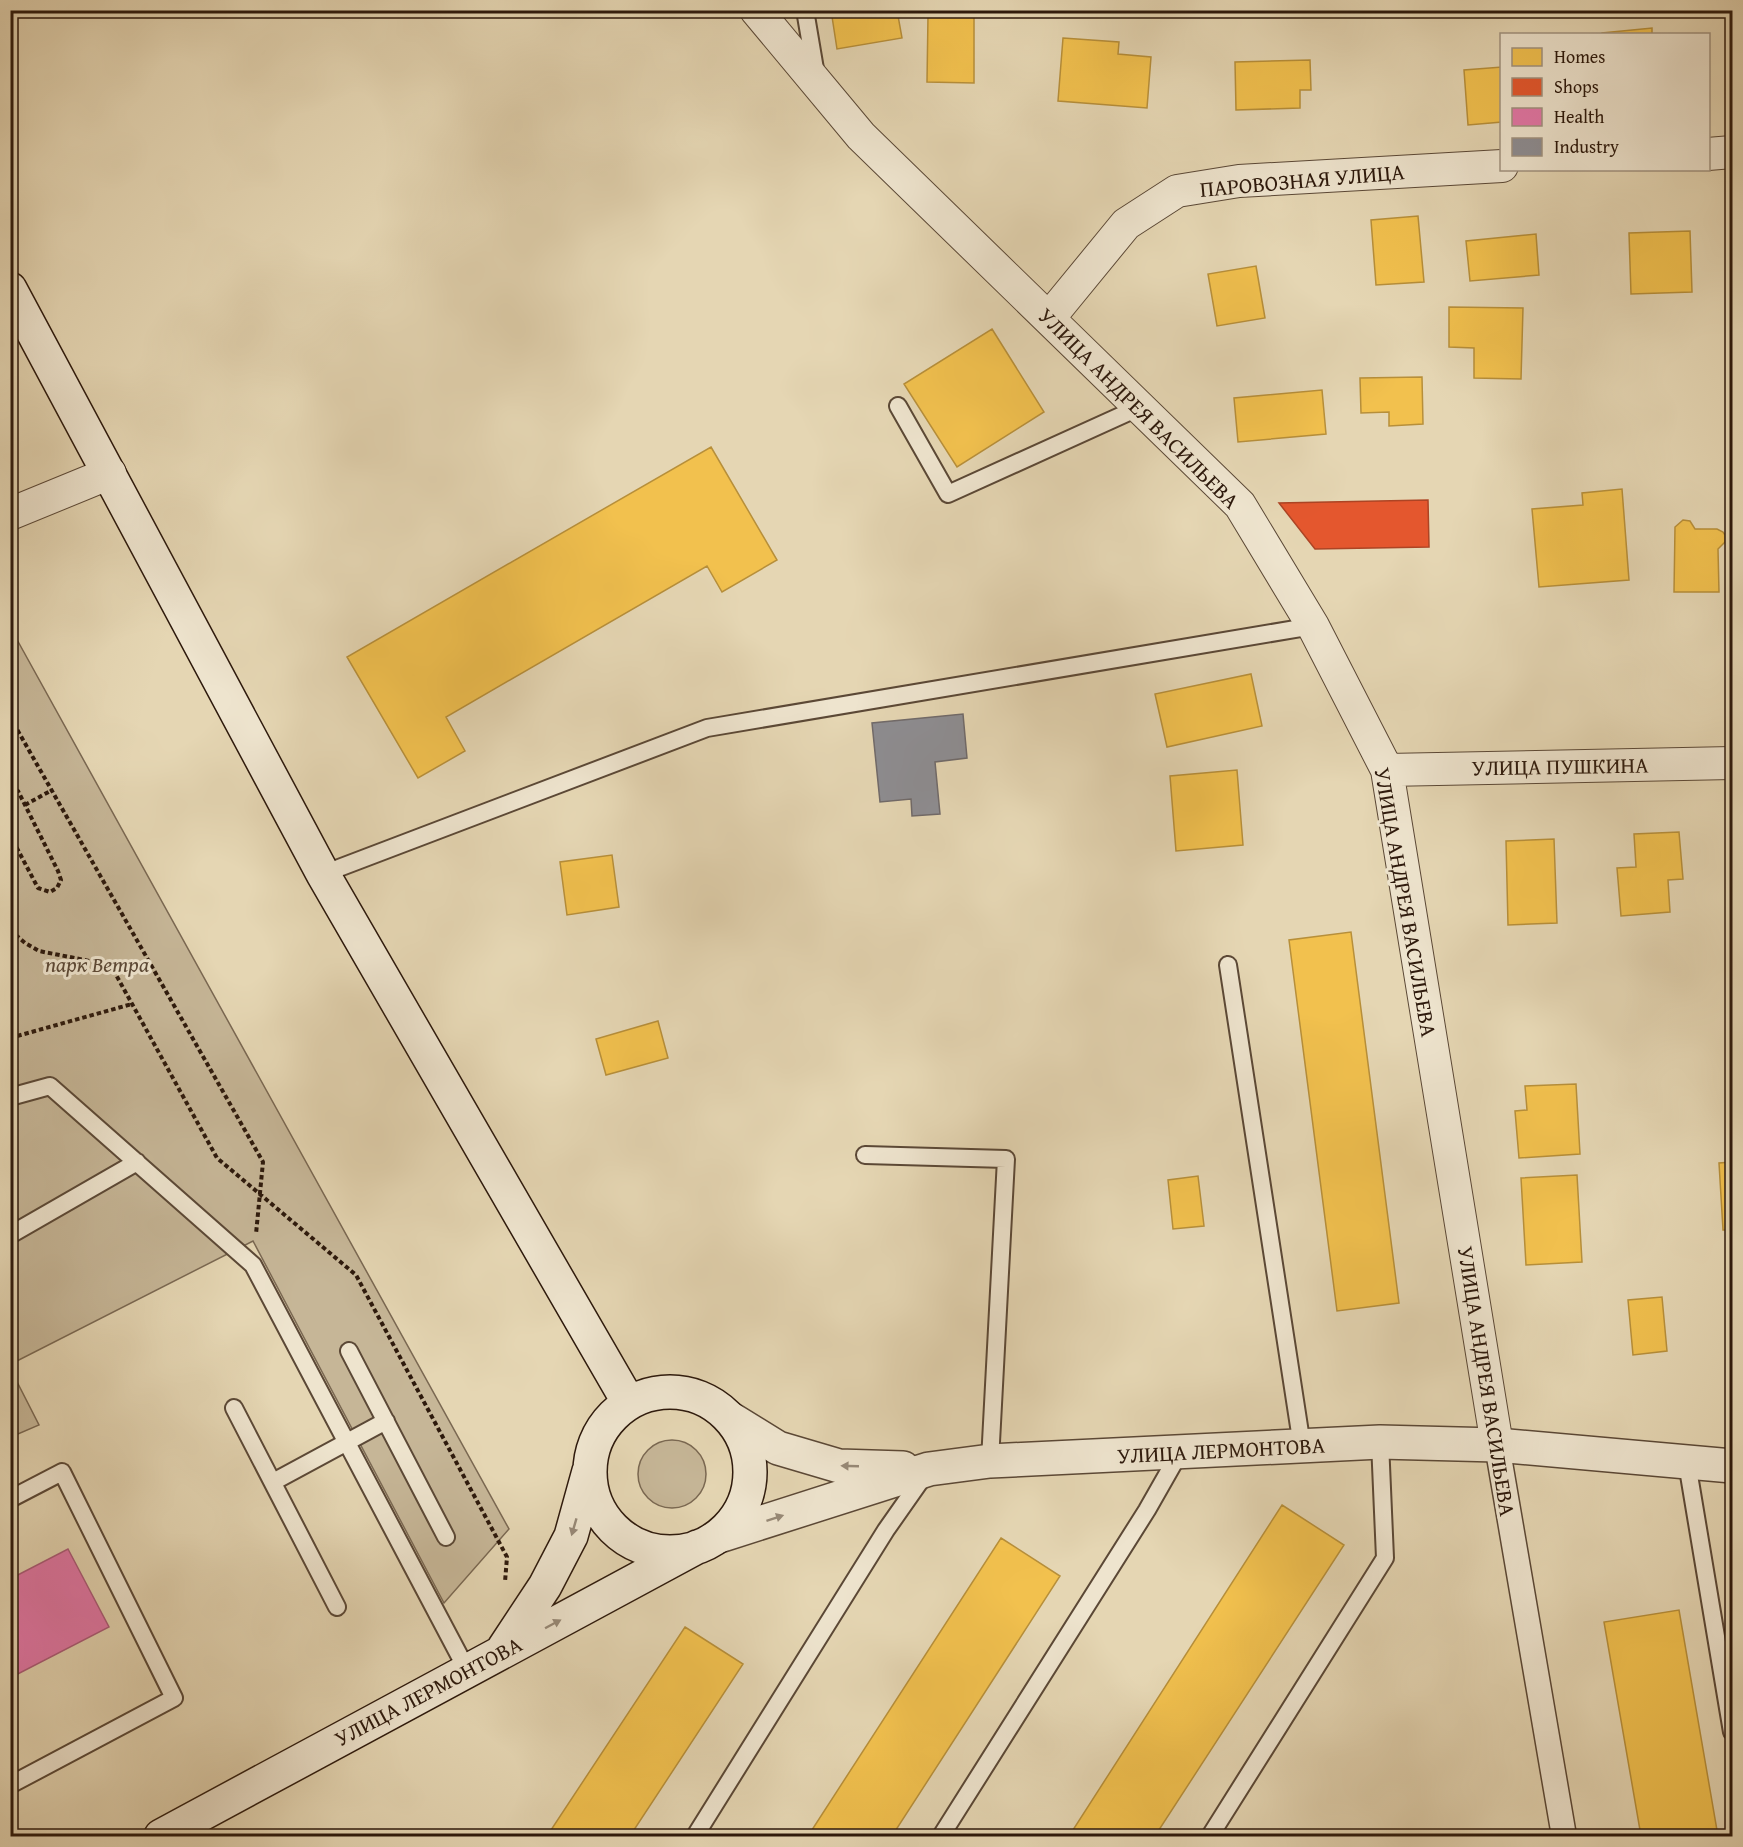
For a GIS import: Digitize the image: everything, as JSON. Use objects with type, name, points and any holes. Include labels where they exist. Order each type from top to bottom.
[{"type":"main road","points":[[10,288],[73,402],[323,874],[629,1402]]},
{"type":"main road","points":[[502,1652],[545,1586],[571,1536],[589,1471],[594,1443],[608,1420],[629,1402],[655,1393],[683,1393],[710,1402],[731,1419],[778,1448],[839,1466],[929,1469]]},
{"type":"main road","points":[[589,1471],[593,1496],[597,1504],[605,1519],[623,1537],[646,1549],[672,1552],[708,1541],[737,1516],[747,1493],[750,1467],[745,1442],[731,1419]]},
{"type":"main road","name":"УЛИЦА ЛЕРМОНТОВА","points":[[161,1836],[708,1541],[929,1469],[990,1461],[1380,1442],[1497,1445],[1732,1466]]},
{"type":"street","name":"УЛИЦА АНДРЕЯ ВАСИЛЬЕВА","points":[[756,10],[861,136],[1240,505],[1313,626],[1387,770],[1497,1445],[1564,1836]]},
{"type":"street","points":[[1710,154],[1732,152]]},
{"type":"street","name":"ПАРОВОЗНАЯ УЛИЦА","points":[[1049,318],[1126,224],[1177,191],[1239,181],[1500,166]]},
{"type":"street","points":[[10,514],[110,473]]},
{"type":"street","name":"УЛИЦА ПУШКИНА","points":[[1387,770],[1732,763]]},
{"type":"lane","points":[[806,10],[817,82]]},
{"type":"lane","points":[[898,406],[948,494],[1140,407]]},
{"type":"lane","points":[[323,874],[707,728],[1313,626]]},
{"type":"lane","points":[[1228,964],[1302,1446]]},
{"type":"lane","points":[[10,1097],[50,1086],[253,1265],[467,1670]]},
{"type":"lane","points":[[865,1155],[1006,1159],[990,1461]]},
{"type":"lane","points":[[10,1235],[137,1162]]},
{"type":"lane","points":[[349,1351],[446,1537]]},
{"type":"lane","points":[[234,1408],[337,1607]]},
{"type":"lane","points":[[273,1482],[386,1421]]},
{"type":"lane","points":[[1210,1836],[1385,1558],[1380,1442]]},
{"type":"lane","points":[[941,1836],[1147,1510],[1180,1452]]},
{"type":"lane","points":[[1687,1463],[1732,1732]]},
{"type":"lane","points":[[694,1836],[886,1530],[929,1469]]},
{"type":"lane","points":[[10,1499],[62,1472],[174,1698],[10,1785]]},
{"type":"path","points":[[10,717],[263,1162],[253,1265]]},
{"type":"path","points":[[10,785],[18,791],[60,875],[61,880],[57,888],[50,892],[38,888],[10,836]]},
{"type":"path","points":[[25,805],[52,790]]},
{"type":"path","points":[[10,930],[39,951],[100,963],[115,973],[217,1158],[356,1275],[507,1557],[505,1593]]},
{"type":"path","points":[[10,1038],[132,1004]]},
{"type":"green space","name":"парк Ветра","points":[[10,627],[509,1529],[444,1603],[253,1241],[11,1364]]},
{"type":"green space","points":[[11,1370],[39,1425],[10,1437]]},
{"type":"green space","points":[[679,1440],[691,1446],[700,1455],[706,1467],[704,1487],[696,1498],[679,1508],[665,1508],[648,1498],[640,1487],[638,1467],[648,1450],[659,1442]]},
{"type":"building: Homes","points":[[831,10],[897,10],[902,38],[837,49]]},
{"type":"building: Homes","points":[[928,16],[974,16],[974,83],[927,82]]},
{"type":"building: Homes","points":[[1652,28],[1652,33],[1602,33]]},
{"type":"building: Homes","points":[[1063,38],[1119,42],[1118,54],[1151,57],[1147,108],[1058,101]]},
{"type":"building: Homes","points":[[1310,60],[1311,90],[1300,90],[1300,108],[1236,110],[1235,62]]},
{"type":"building: Homes","points":[[1500,67],[1500,122],[1468,125],[1464,70]]},
{"type":"building: Homes","points":[[1418,216],[1424,282],[1376,285],[1371,220]]},
{"type":"building: Homes","points":[[1690,231],[1692,292],[1631,294],[1629,233]]},
{"type":"building: Homes","points":[[1536,234],[1539,275],[1470,281],[1466,241]]},
{"type":"building: Homes","points":[[1256,266],[1265,318],[1217,326],[1208,274]]},
{"type":"building: Homes","points":[[1449,307],[1523,308],[1521,379],[1474,378],[1474,348],[1449,347]]},
{"type":"building: Homes","points":[[992,329],[1044,412],[957,467],[904,384]]},
{"type":"building: Homes","points":[[1422,377],[1423,424],[1389,426],[1389,412],[1361,413],[1360,378]]},
{"type":"building: Homes","points":[[1322,390],[1326,434],[1238,442],[1234,398]]},
{"type":"building: Homes","points":[[711,447],[777,560],[722,592],[707,566],[446,717],[465,751],[418,778],[347,657]]},
{"type":"building: Homes","points":[[1622,489],[1629,580],[1539,587],[1532,509],[1583,505],[1582,493]]},
{"type":"building: Homes","points":[[1683,520],[1690,521],[1695,529],[1717,529],[1725,535],[1725,542],[1718,549],[1719,592],[1674,592],[1675,527]]},
{"type":"building: Homes","points":[[1251,674],[1262,726],[1167,747],[1155,694]]},
{"type":"building: Homes","points":[[1237,770],[1243,845],[1176,851],[1170,776]]},
{"type":"building: Homes","points":[[1679,832],[1683,879],[1668,880],[1670,912],[1621,916],[1617,868],[1636,867],[1634,834]]},
{"type":"building: Homes","points":[[1554,839],[1557,923],[1508,925],[1506,841]]},
{"type":"building: Homes","points":[[612,855],[619,907],[567,915],[560,862]]},
{"type":"building: Homes","points":[[1351,932],[1399,1303],[1337,1311],[1289,940]]},
{"type":"building: Homes","points":[[658,1021],[668,1058],[606,1075],[596,1039]]},
{"type":"building: Homes","points":[[1576,1084],[1580,1154],[1519,1158],[1515,1111],[1527,1110],[1525,1086]]},
{"type":"building: Homes","points":[[1732,1162],[1732,1230],[1723,1230],[1719,1163]]},
{"type":"building: Homes","points":[[1577,1175],[1582,1262],[1526,1265],[1521,1178]]},
{"type":"building: Homes","points":[[1198,1176],[1204,1226],[1173,1229],[1168,1180]]},
{"type":"building: Homes","points":[[1662,1297],[1667,1351],[1633,1355],[1628,1300]]},
{"type":"building: Homes","points":[[1282,1505],[1344,1545],[1155,1836],[1076,1836],[1071,1833]]},
{"type":"building: Homes","points":[[1001,1538],[1060,1576],[892,1836],[808,1836]]},
{"type":"building: Homes","points":[[1679,1610],[1718,1836],[1641,1836],[1604,1622]]},
{"type":"building: Homes","points":[[685,1627],[743,1664],[630,1836],[547,1836]]},
{"type":"building: Shops","points":[[1428,500],[1429,547],[1315,549],[1279,503]]},
{"type":"building: Health","points":[[68,1549],[109,1627],[10,1678],[10,1579]]},
{"type":"building: Industry","points":[[963,714],[967,758],[935,762],[940,814],[912,816],[911,799],[880,802],[872,723]]}]
